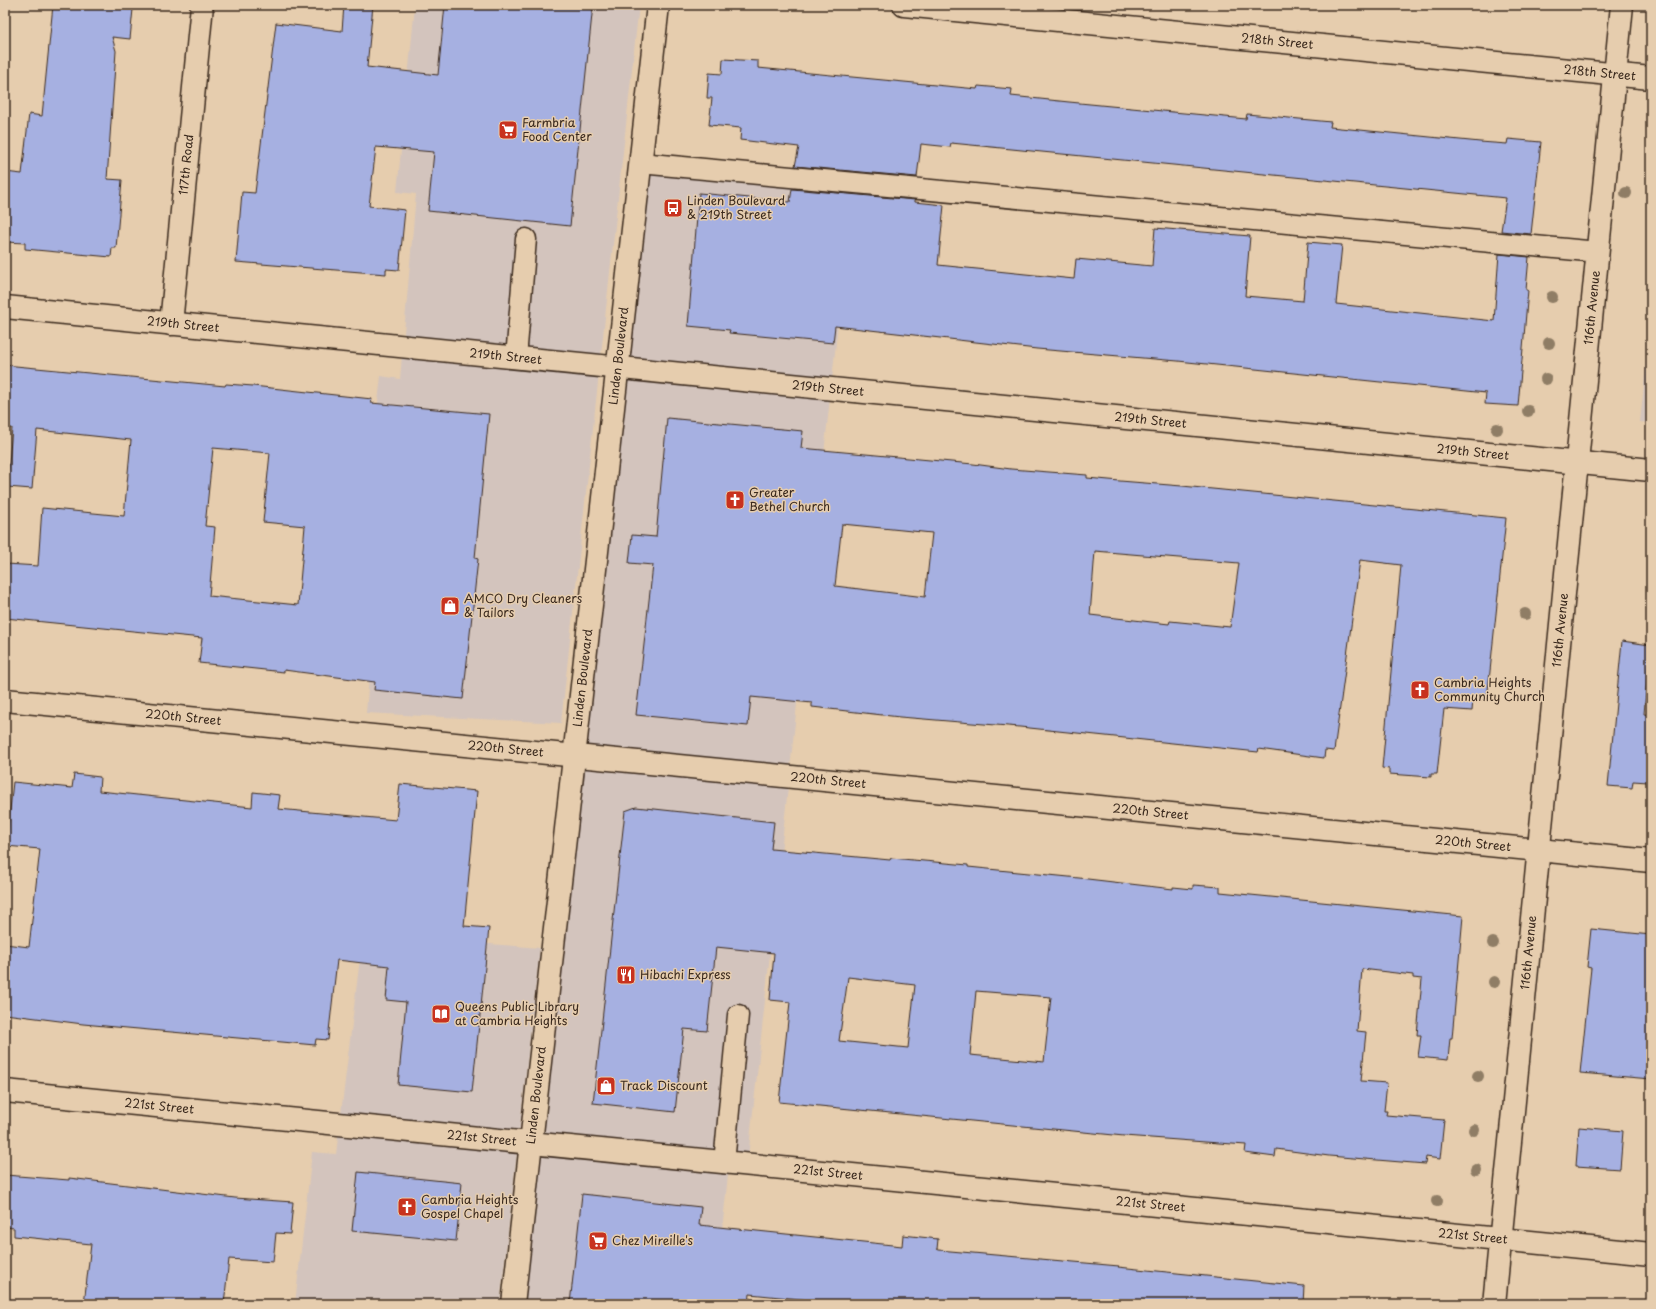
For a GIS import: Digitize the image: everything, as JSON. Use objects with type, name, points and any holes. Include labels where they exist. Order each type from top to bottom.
[{"type":"street","name":"117th Road","points":[[172,324],[202,5]]},
{"type":"street","name":"Linden Boulevard","points":[[513,1304],[658,5]]},
{"type":"street","name":"218th Street","points":[[904,5],[1651,78]]},
{"type":"street","name":"116th Avenue","points":[[1494,1304],[1622,5]]},
{"type":"street","name":"219th Street","points":[[5,307],[1651,470]]},
{"type":"street","name":"220th Street","points":[[5,700],[1651,861]]},
{"type":"street","name":"221st Street","points":[[5,1092],[1651,1254]]},
{"type":"lane","points":[[640,163],[1598,252]]},
{"type":"lane","points":[[516,358],[526,239]]},
{"type":"lane","points":[[724,1163],[738,1015]]},
{"type":"shaded area","points":[[415,5],[639,5],[561,723],[366,713],[380,544],[362,540],[381,376],[400,379],[416,194],[397,192]]},
{"type":"shaded area","points":[[644,166],[853,185],[748,1158],[730,1157],[714,1304],[517,1304]]},
{"type":"shaded area","points":[[1651,319],[1651,423],[1640,422]]},
{"type":"shaded area","points":[[363,934],[540,948],[500,1304],[295,1304],[312,1152],[336,1154]]},
{"type":"building","points":[[53,5],[102,5],[133,9],[130,39],[112,37],[116,51],[107,179],[122,180],[116,248],[112,248],[111,257],[25,249],[25,243],[5,242],[5,172],[22,174],[29,114],[42,116]]},
{"type":"building","points":[[344,5],[373,5],[367,67],[438,75],[445,5],[593,5],[570,226],[428,211],[434,152],[376,147],[369,206],[405,210],[399,270],[386,269],[386,274],[236,262],[242,192],[255,193],[276,23],[342,31]]},
{"type":"building","points":[[723,59],[758,61],[758,68],[977,89],[978,86],[1012,89],[1011,96],[1069,102],[1246,119],[1247,114],[1331,122],[1330,127],[1480,142],[1507,144],[1508,139],[1541,142],[1531,234],[1501,231],[1506,198],[951,143],[950,147],[921,144],[917,177],[795,166],[799,147],[740,140],[741,128],[709,125],[712,98],[707,98],[709,73],[722,74]]},
{"type":"building","points":[[792,189],[915,200],[915,202],[944,205],[938,265],[1074,279],[1076,259],[1152,266],[1155,228],[1250,236],[1245,296],[1303,301],[1308,242],[1342,245],[1336,304],[1494,321],[1499,254],[1529,257],[1526,290],[1528,290],[1518,406],[1485,404],[1486,393],[1178,361],[1037,349],[835,326],[833,343],[729,333],[730,330],[688,326],[699,193],[790,202]]},
{"type":"building","points":[[5,365],[225,386],[226,384],[253,386],[372,399],[371,403],[489,414],[475,558],[478,559],[463,699],[374,690],[375,682],[284,670],[284,672],[199,663],[202,638],[5,618],[6,564],[38,566],[42,508],[124,516],[131,440],[37,430],[32,489],[7,487],[12,428],[5,428]],"holes":[[[213,448],[270,453],[263,522],[305,526],[298,605],[209,596],[215,527],[205,526]]]},
{"type":"building","points":[[667,418],[803,431],[801,448],[1087,475],[1087,478],[1506,518],[1487,700],[1473,699],[1472,711],[1444,709],[1437,774],[1431,774],[1431,777],[1389,774],[1389,769],[1382,768],[1401,565],[1360,560],[1334,751],[1325,750],[1324,758],[1259,749],[1258,752],[1020,727],[900,717],[812,707],[812,703],[751,697],[748,726],[636,715],[653,565],[629,563],[632,535],[656,537]],"holes":[[[842,524],[932,533],[925,597],[835,586]],[[1095,551],[1239,563],[1230,627],[1170,621],[1169,624],[1090,615]]]},
{"type":"building","points":[[1622,641],[1650,645],[1644,714],[1651,715],[1651,753],[1648,782],[1633,781],[1632,788],[1608,786]]},
{"type":"building","points":[[74,774],[100,777],[99,791],[252,807],[253,792],[280,795],[278,809],[396,820],[400,784],[477,791],[464,926],[489,928],[472,1092],[398,1085],[406,1002],[386,1000],[389,966],[337,960],[328,1040],[316,1039],[315,1045],[83,1024],[5,1014],[5,944],[29,947],[40,849],[6,846],[13,782],[72,788]]},
{"type":"building","points":[[636,807],[774,822],[771,849],[890,860],[891,858],[968,865],[968,867],[1173,889],[1173,887],[1193,889],[1193,885],[1220,887],[1220,892],[1463,916],[1452,1038],[1450,1038],[1448,1060],[1418,1057],[1421,1035],[1417,1035],[1422,979],[1413,978],[1413,975],[1362,969],[1357,1031],[1366,1032],[1361,1081],[1387,1083],[1384,1111],[1387,1111],[1386,1115],[1444,1120],[1440,1159],[1426,1157],[1425,1164],[1329,1156],[1276,1149],[1275,1157],[1245,1153],[1246,1145],[1124,1136],[779,1102],[790,1002],[770,1000],[774,953],[716,947],[707,1031],[684,1029],[675,1112],[593,1103],[625,811]],"holes":[[[848,977],[915,985],[908,1048],[839,1041]],[[976,991],[1051,997],[1044,1062],[970,1055]]]},
{"type":"building","points":[[1591,929],[1651,935],[1651,1079],[1580,1073],[1591,968],[1587,967]]},
{"type":"building","points":[[1579,1127],[1623,1131],[1620,1169],[1576,1166]]},
{"type":"building","name":"Cambria Heights Gospel Chapel","points":[[358,1172],[462,1183],[456,1241],[352,1231]]},
{"type":"building","points":[[5,1175],[69,1180],[69,1178],[235,1198],[293,1202],[290,1234],[276,1233],[273,1262],[229,1259],[224,1304],[84,1304],[91,1244],[14,1236],[14,1228],[5,1227]]},
{"type":"building","points":[[582,1194],[701,1207],[699,1225],[902,1246],[903,1235],[938,1239],[937,1249],[939,1250],[1119,1266],[1118,1267],[1304,1286],[1303,1304],[850,1304],[750,1294],[749,1304],[570,1304]]},
{"type":"place","name":"Farmbria Food Center","points":[[508,130]]},
{"type":"place","name":"Linden Boulevard & 219th Street","points":[[673,208]]},
{"type":"place","name":"Greater Bethel Church","points":[[735,500]]},
{"type":"place","name":"AMCO Dry Cleaners & Tailors","points":[[450,606]]},
{"type":"place","name":"Cambria Heights Community Church","points":[[1420,690]]},
{"type":"place","name":"Hibachi Express","points":[[626,975]]},
{"type":"place","name":"Queens Public Library at Cambria Heights","points":[[441,1014]]},
{"type":"place","name":"Track Discount","points":[[606,1086]]},
{"type":"place","name":"Cambria Heights Gospel Chapel","points":[[407,1207]]},
{"type":"place","name":"Chez Mireille's","points":[[598,1241]]}]
